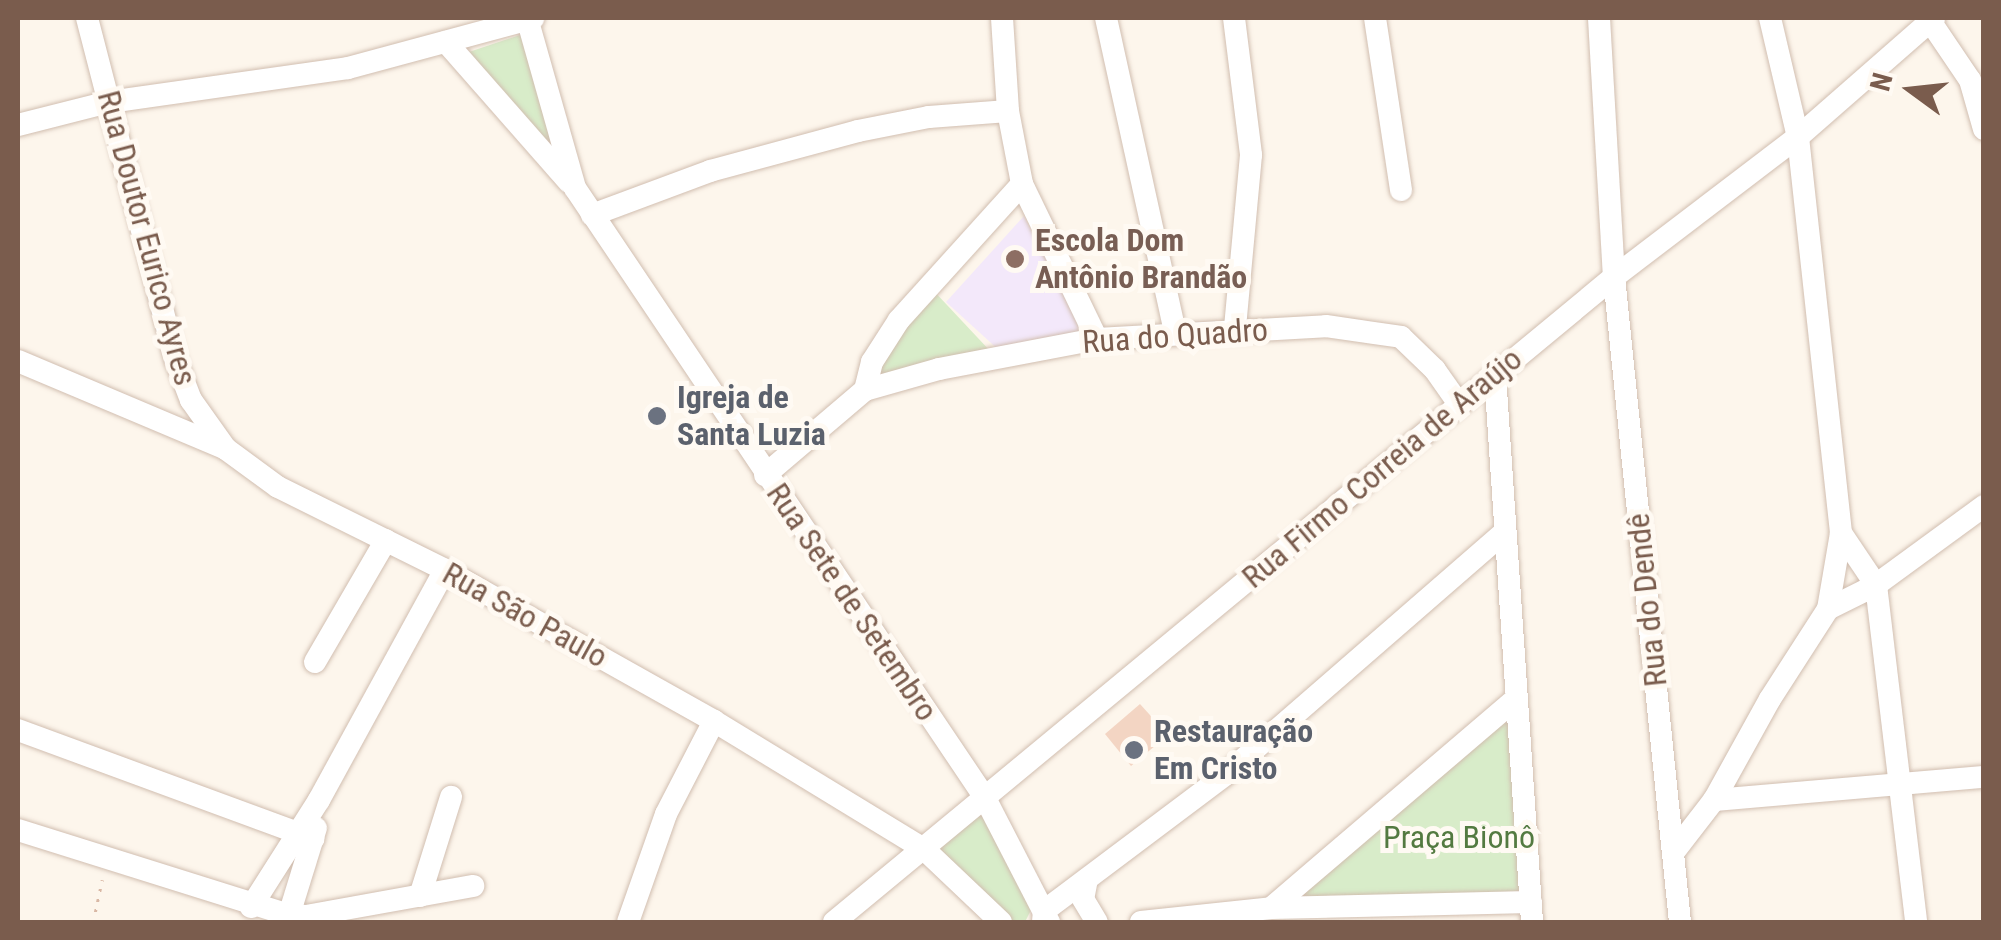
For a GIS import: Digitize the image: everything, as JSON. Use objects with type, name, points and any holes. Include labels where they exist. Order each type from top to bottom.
[{"type":"street","name":"Rua Doutor Eurico Ayres","points":[[86,18],[176,361],[191,400],[226,449]]},
{"type":"street","points":[[18,124],[109,102],[286,80],[529,18]]},
{"type":"street","name":"Rua Sete de Setembro","points":[[529,18],[575,188]]},
{"type":"street","points":[[1002,18],[1008,111],[1022,184],[1097,339]]},
{"type":"street","points":[[1106,18],[1176,331]]},
{"type":"street","points":[[1234,18],[1251,154],[1236,329]]},
{"type":"street","points":[[1375,18],[1401,190]]},
{"type":"street","name":"Rua do Dendê","points":[[1599,18],[1614,277],[1680,922]]},
{"type":"street","points":[[1672,854],[1714,800],[1770,698],[1828,609],[1841,533],[1798,137],[1770,18]]},
{"type":"street","points":[[1932,19],[1970,80],[1984,129]]},
{"type":"street","name":"Rua Firmo Correia de Araújo","points":[[834,922],[1614,277],[1798,137],[1932,19]]},
{"type":"street","name":"Rua Sete de Setembro","points":[[446,42],[575,188],[985,798],[1045,919]]},
{"type":"street","points":[[592,215],[710,170],[858,131],[929,117],[1008,111]]},
{"type":"street","points":[[766,475],[865,390],[872,362],[898,320],[1022,184]]},
{"type":"street","name":"Rua do Quadro","points":[[865,390],[939,368],[1097,339],[1176,331],[1326,326],[1391,334],[1435,370],[1460,404]]},
{"type":"street","name":"Rua São Paulo","points":[[18,361],[226,449],[278,487],[444,570],[714,721],[924,849],[1000,922]]},
{"type":"street","points":[[1140,922],[1270,908],[1532,912],[1502,534],[1494,375]]},
{"type":"street","points":[[1828,609],[1876,585],[1984,506]]},
{"type":"street","points":[[1841,533],[1876,585],[1916,922]]},
{"type":"street","points":[[1045,919],[1087,879],[1254,751],[1502,534]]},
{"type":"street","points":[[314,662],[386,540]]},
{"type":"street","points":[[289,915],[306,836],[319,800],[444,570]]},
{"type":"street","points":[[1270,908],[1516,699]]},
{"type":"street","points":[[628,922],[666,814],[714,721]]},
{"type":"street","points":[[18,730],[306,836]]},
{"type":"street","points":[[1714,800],[1984,777]]},
{"type":"street","points":[[420,896],[451,797]]},
{"type":"street","points":[[18,830],[251,907],[289,915],[473,886]]},
{"type":"street","points":[[251,907],[306,836]]},
{"type":"street","points":[[1087,879],[1083,899],[1096,922]]},
{"type":"path","points":[[93,922],[107,859]]},
{"type":"shaded area","name":"Escola Dom Antônio Brandão","points":[[1024,216],[1083,334],[1001,352],[946,302]]},
{"type":"green space","points":[[523,34],[565,170],[463,54]]},
{"type":"green space","points":[[932,289],[992,353],[871,385],[873,369]]},
{"type":"green space","name":"Praça Bionô","points":[[1510,716],[1523,891],[1282,904]]},
{"type":"green space","points":[[981,807],[1032,908],[1026,920],[1006,922],[931,849]]},
{"type":"building","name":"Restauração Em Cristo","points":[[1140,704],[1168,735],[1131,766],[1105,734]]},
{"type":"place","name":"Escola Dom Antônio Brandão","points":[[1015,259]]},
{"type":"place","name":"Igreja de Santa Luzia","points":[[657,416]]},
{"type":"place","name":"Restauração Em Cristo","points":[[1134,750]]}]
